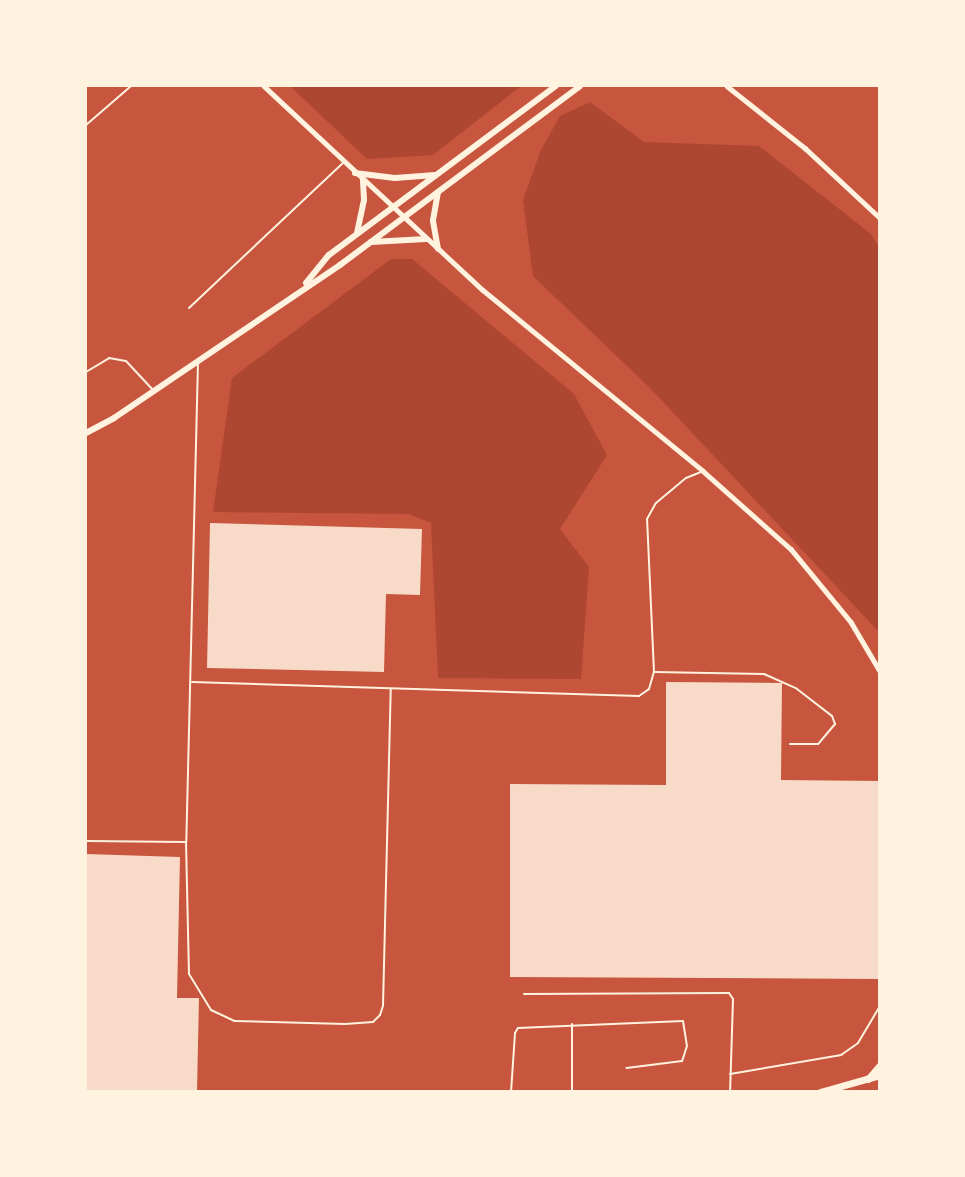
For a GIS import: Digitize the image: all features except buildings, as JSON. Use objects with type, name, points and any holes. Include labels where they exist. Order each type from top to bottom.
[{"type":"main road","points":[[868,1078],[879,1065]]},
{"type":"main road","points":[[820,1092],[879,1075]]},
{"type":"street","points":[[264,86],[426,239],[703,471],[812,571],[851,622],[879,671]]},
{"type":"street","points":[[304,286],[328,255],[556,86]]},
{"type":"street","points":[[86,433],[153,391],[370,242],[580,86]]},
{"type":"street","points":[[728,86],[805,148],[879,218]]},
{"type":"street","points":[[355,173],[395,178],[436,175]]},
{"type":"street","points":[[357,234],[364,200],[363,180]]},
{"type":"street","points":[[438,192],[434,220],[438,249]]},
{"type":"street","points":[[370,242],[426,239]]},
{"type":"lane","points":[[86,125],[131,86]]},
{"type":"lane","points":[[189,308],[344,162]]},
{"type":"lane","points":[[86,372],[109,358],[126,361],[153,391]]},
{"type":"lane","points":[[199,360],[186,842],[189,974],[211,1010],[235,1022],[373,1022],[383,1006],[391,689]]},
{"type":"lane","points":[[192,682],[639,696],[649,689],[654,672],[647,519],[656,503],[686,478],[703,471]]},
{"type":"lane","points":[[654,672],[764,674],[797,689],[832,716],[835,724],[818,744],[790,744]]},
{"type":"lane","points":[[86,841],[186,842]]},
{"type":"lane","points":[[524,994],[729,993],[733,999],[730,1092]]},
{"type":"lane","points":[[730,1074],[841,1055],[858,1043],[879,1006]]},
{"type":"lane","points":[[511,1092],[515,1033],[519,1028],[678,1018],[686,1025],[687,1046],[682,1061],[626,1068]]},
{"type":"lane","points":[[572,1024],[572,1092]]},
{"type":"lane","points":[[686,1092],[691,1091]]},
{"type":"shaded area","points":[[290,86],[521,86],[433,155],[367,159]]},
{"type":"shaded area","points":[[590,102],[644,142],[759,146],[871,234],[879,247],[879,632],[651,389],[533,276],[523,200],[540,152],[560,116]]},
{"type":"shaded area","points":[[391,259],[412,259],[574,394],[607,455],[560,529],[589,567],[581,679],[438,678],[431,523],[409,514],[213,512],[232,378]]}]
